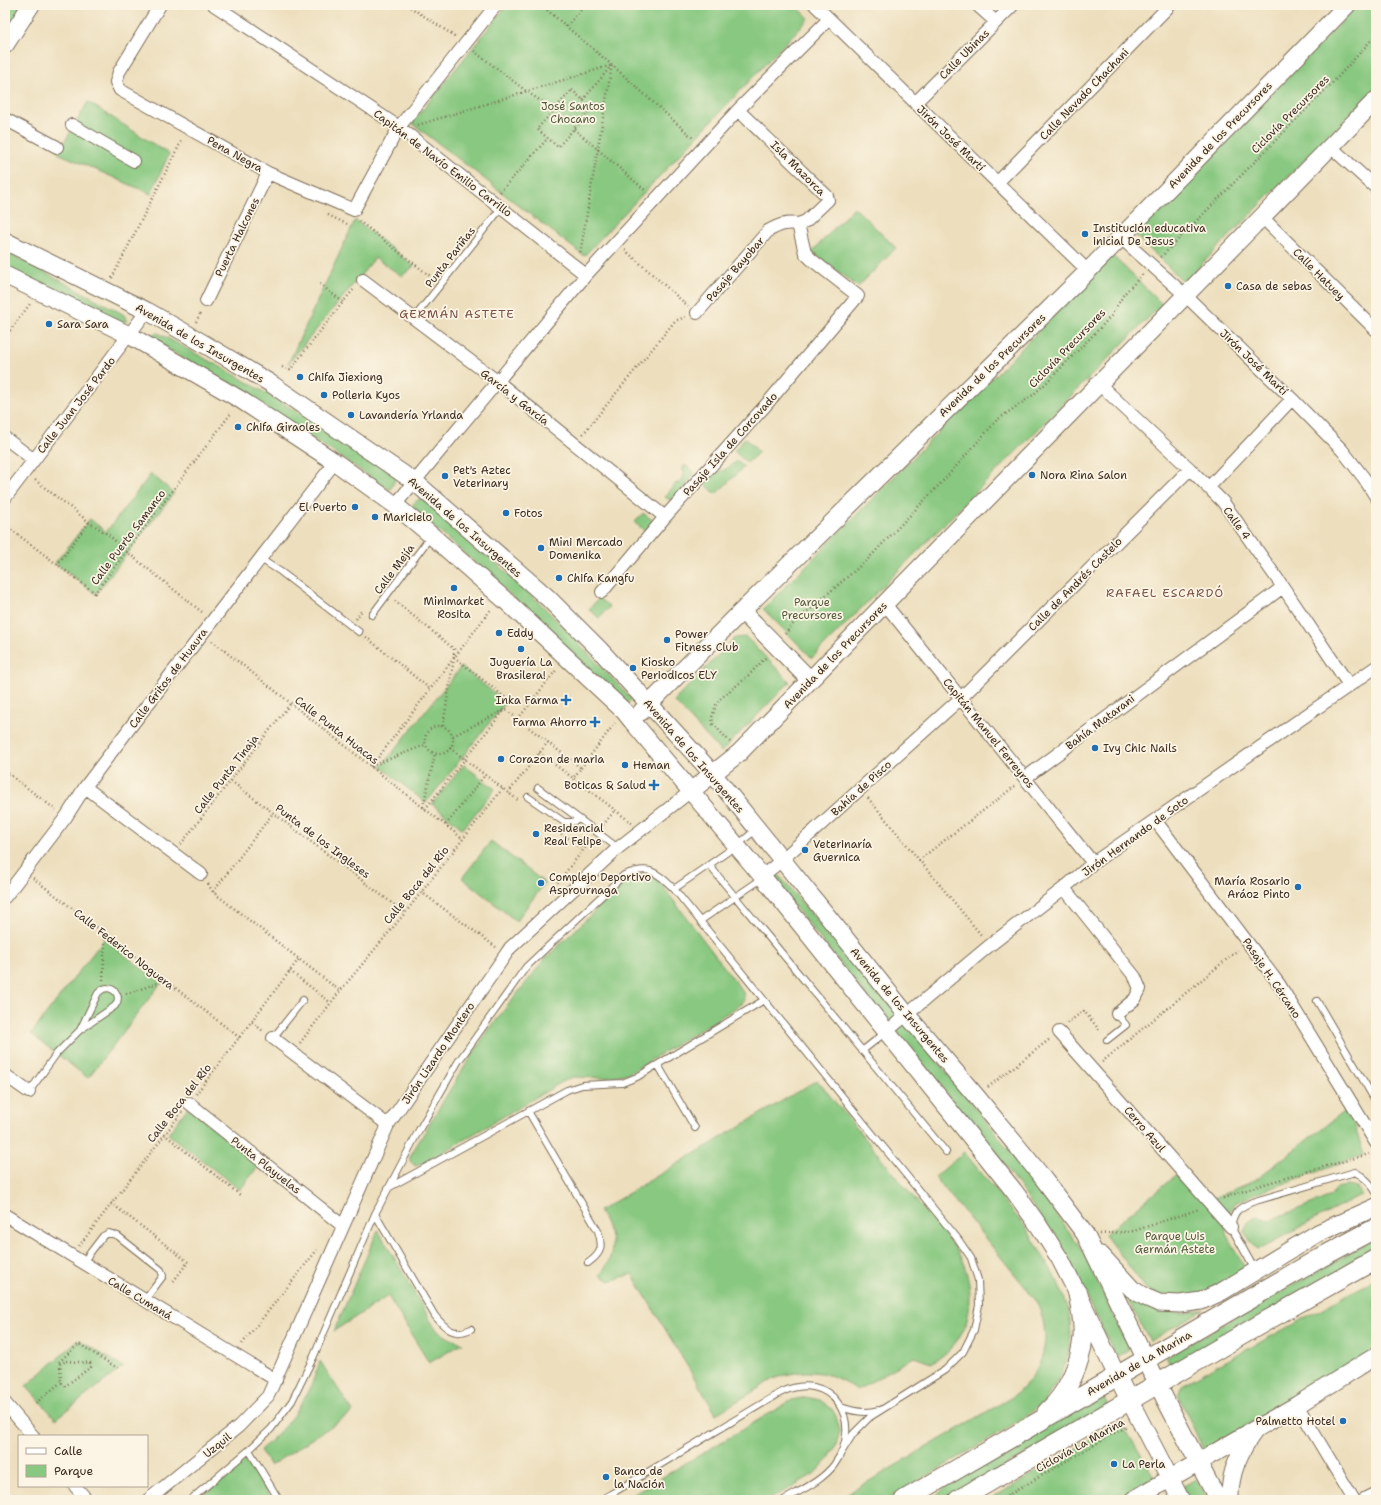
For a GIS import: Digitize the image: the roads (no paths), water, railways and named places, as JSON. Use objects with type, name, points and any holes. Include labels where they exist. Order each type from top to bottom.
[{"type":"main road","points":[[5,46],[31,5]]},
{"type":"main road","name":"Avenida de los Precursores","points":[[632,721],[742,611],[1088,272],[1347,5]]},
{"type":"main road","name":"Avenida de los Precursores","points":[[691,791],[739,753],[1376,100]]},
{"type":"main road","name":"Avenida de los Insurgentes","points":[[5,241],[147,311],[270,383],[415,482],[548,598],[599,649],[713,774],[907,1015],[1039,1173],[1087,1237],[1145,1359],[1218,1500]]},
{"type":"main road","points":[[5,275],[129,335],[241,400],[335,462],[395,506],[431,535],[567,657],[624,711],[762,877],[1014,1191],[1044,1232],[1078,1294],[1129,1401],[1181,1500]]},
{"type":"main road","points":[[742,611],[810,680]]},
{"type":"main road","points":[[1087,1237],[1132,1289],[1159,1303],[1180,1304],[1201,1301],[1221,1292],[1318,1233],[1376,1207]]},
{"type":"main road","name":"Avenida de La Marina","points":[[904,1500],[1320,1258],[1376,1228]]},
{"type":"main road","points":[[958,1500],[1266,1321],[1376,1259]]},
{"type":"main road","points":[[1029,1426],[1051,1408],[1068,1386],[1078,1360],[1083,1338],[1082,1316],[1078,1294]]},
{"type":"main road","points":[[1133,1500],[1296,1405],[1376,1356]]},
{"type":"main road","points":[[1230,1500],[1232,1474],[1247,1441],[1258,1426]]},
{"type":"main road","points":[[917,1500],[925,1495],[939,1480]]},
{"type":"street","name":"Pena Negra","points":[[160,5],[119,72],[116,82],[120,90],[268,173],[356,215],[401,128]]},
{"type":"street","name":"Capitán de Navío Emilio Carrillo","points":[[214,5],[401,128],[582,271]]},
{"type":"street","points":[[401,128],[496,5]]},
{"type":"street","name":"Jirón José Martí","points":[[815,5],[1088,272]]},
{"type":"street","points":[[977,5],[996,22]]},
{"type":"street","name":"Calle Ubinas","points":[[915,103],[1013,5]]},
{"type":"street","name":"Calle Nevado Chachani","points":[[997,183],[1170,5]]},
{"type":"street","points":[[395,506],[497,382],[582,271],[616,242],[738,110],[829,19]]},
{"type":"street","name":"Isla Mazorca","points":[[738,110],[827,196],[828,200],[806,221],[798,224]]},
{"type":"street","points":[[5,119],[57,147]]},
{"type":"street","points":[[72,125],[134,161]]},
{"type":"street","points":[[1331,147],[1376,188]]},
{"type":"street","name":"Puerta Halcones","points":[[206,301],[268,173]]},
{"type":"street","name":"Calle Hatuey","points":[[1262,217],[1376,330]]},
{"type":"street","name":"Pasaje Bayobar","points":[[697,313],[768,231],[781,224],[789,222],[798,224]]},
{"type":"street","name":"Pasaje Isla de Corcovado","points":[[602,592],[665,517],[765,406],[858,296],[805,253],[798,224]]},
{"type":"street","name":"Jirón José Martí","points":[[1121,238],[1185,295],[1292,399],[1342,450],[1364,478],[1376,497]]},
{"type":"street","name":"García y García","points":[[363,280],[497,382],[665,517]]},
{"type":"street","name":"Calle Juan José Pardo","points":[[5,498],[147,311]]},
{"type":"street","name":"Calle 4","points":[[1099,384],[1190,468],[1222,502],[1283,587],[1350,685]]},
{"type":"street","points":[[1208,488],[1292,399]]},
{"type":"street","points":[[5,438],[34,460]]},
{"type":"street","name":"Calle Gritos de Huaura","points":[[5,897],[66,817],[85,787],[259,558],[335,462]]},
{"type":"street","name":"Calle de Andrés Castelo","points":[[961,698],[1190,468]]},
{"type":"street","name":"Bahía Matarani","points":[[1025,778],[1283,587]]},
{"type":"street","name":"Capitán Manuel Ferreyros","points":[[885,604],[1093,863]]},
{"type":"street","name":"Jirón Hernando de Soto","points":[[886,1032],[989,946],[1064,888],[1093,863],[1376,667]]},
{"type":"street","name":"Bahía de Pisco","points":[[762,877],[961,698]]},
{"type":"street","points":[[85,787],[174,852],[201,874]]},
{"type":"street","name":"Jirón Lizardo Montero","points":[[276,1380],[388,1125],[510,948],[618,848],[691,791]]},
{"type":"street","name":"Pasaje H. Cércano","points":[[1155,820],[1279,984],[1376,1143]]},
{"type":"street","points":[[1064,888],[1135,977],[1140,989],[1136,999],[1117,1014]]},
{"type":"street","name":"Cerro Azul","points":[[1058,1032],[1231,1227]]},
{"type":"street","points":[[273,1038],[388,1125]]},
{"type":"street","points":[[5,1075],[29,1092]]},
{"type":"street","name":"Punta Playuelas","points":[[188,1103],[343,1226]]},
{"type":"street","name":"Calle Cumaná","points":[[5,1215],[276,1380]]},
{"type":"street","name":"Uzquil","points":[[148,1500],[239,1426],[268,1396],[276,1380]]},
{"type":"street","points":[[5,1403],[32,1435]]},
{"type":"street","points":[[1296,1405],[1354,1500]]},
{"type":"street","points":[[76,1487],[86,1500]]},
{"type":"street","points":[[1364,1500],[1376,1494]]},
{"type":"lane","name":"Punta Pariñas","points":[[414,318],[441,285],[498,204]]},
{"type":"lane","name":"Calle Mejía","points":[[372,615],[431,535]]},
{"type":"lane","points":[[259,558],[282,572],[359,632]]},
{"type":"lane","points":[[538,788],[618,848]]},
{"type":"lane","points":[[528,797],[564,822],[572,822],[579,819]]},
{"type":"lane","points":[[674,889],[736,846],[757,829]]},
{"type":"lane","points":[[709,865],[946,1152]]},
{"type":"lane","points":[[190,1500],[249,1450],[271,1429],[292,1401],[313,1358],[375,1214],[458,1062],[526,967],[624,875],[638,870],[651,871],[662,877],[674,889],[958,1239],[971,1258],[978,1280],[979,1305],[974,1330],[963,1352],[945,1370],[861,1425],[853,1434],[833,1467],[826,1474],[784,1500]]},
{"type":"lane","points":[[700,921],[762,877]]},
{"type":"lane","points":[[29,1092],[57,1053],[80,1030],[115,1006],[118,997],[114,990],[107,988],[98,993],[80,1030]]},
{"type":"lane","points":[[273,1038],[303,1000]]},
{"type":"lane","points":[[388,1189],[567,1090],[582,1085],[622,1084],[637,1077],[764,1000]]},
{"type":"lane","points":[[1317,1001],[1376,1102]]},
{"type":"lane","points":[[1108,1040],[1126,1025],[1117,1014]]},
{"type":"lane","points":[[862,1051],[886,1032]]},
{"type":"lane","points":[[658,1065],[695,1128]]},
{"type":"lane","points":[[528,1112],[598,1231],[602,1242],[600,1251],[595,1258],[588,1263]]},
{"type":"lane","points":[[1256,1271],[1231,1227],[1233,1215],[1240,1208],[1252,1202],[1355,1172],[1364,1176],[1371,1183],[1376,1192]]},
{"type":"lane","points":[[375,1214],[435,1316],[444,1327],[455,1332],[463,1333],[471,1329]]},
{"type":"lane","points":[[83,1262],[103,1236],[109,1233],[118,1236],[161,1270],[163,1276],[145,1300]]},
{"type":"lane","points":[[601,1500],[788,1390],[805,1387],[821,1390],[835,1399],[844,1412],[846,1431],[843,1450]]},
{"type":"lane","points":[[841,1407],[851,1411],[860,1412],[871,1412],[885,1408]]},
{"type":"lane","points":[[249,1450],[279,1500]]},
{"type":"place","name":"Institución educativa inicial De Jesus","points":[[1085,234]]},
{"type":"place","name":"Casa de sebas","points":[[1228,286]]},
{"type":"place","name":"Sara Sara","points":[[49,324]]},
{"type":"place","name":"Chifa Jiexiong","points":[[300,377]]},
{"type":"place","name":"Polleria Kyos","points":[[324,395]]},
{"type":"place","name":"Lavandería Yrlanda","points":[[351,415]]},
{"type":"place","name":"Chifa Giraoles","points":[[238,427]]},
{"type":"place","name":"Nora Rina Salon","points":[[1032,475]]},
{"type":"place","name":"Pet's Aztec Veterinary","points":[[445,476]]},
{"type":"place","name":"El Puerto","points":[[355,507]]},
{"type":"place","name":"Fotos","points":[[506,513]]},
{"type":"place","name":"Maricielo","points":[[375,517]]},
{"type":"place","name":"Mini Mercado Domenika","points":[[541,548]]},
{"type":"place","name":"Chifa Kangfu","points":[[559,578]]},
{"type":"place","name":"Minimarket Rosita","points":[[454,588]]},
{"type":"place","name":"Eddy","points":[[499,633]]},
{"type":"place","name":"Power Fitness Club","points":[[667,640]]},
{"type":"place","name":"Juguería La Brasilera!","points":[[521,649]]},
{"type":"place","name":"Kiosko Periodicos ELY","points":[[633,668]]},
{"type":"place","name":"Inka Farma","points":[[566,700]]},
{"type":"place","name":"Farma Ahorro","points":[[595,722]]},
{"type":"place","name":"Ivy Chic Nails","points":[[1095,748]]},
{"type":"place","name":"Corazon de maria","points":[[501,759]]},
{"type":"place","name":"Heman","points":[[625,765]]},
{"type":"place","name":"Boticas & Salud","points":[[654,785]]},
{"type":"place","name":"Residencial Real Felipe","points":[[536,834]]},
{"type":"place","name":"Veterinaría Guernica","points":[[805,850]]},
{"type":"place","name":"Complejo Deportivo Asprournaga","points":[[541,883]]},
{"type":"place","name":"María Rosario Aráoz Pinto","points":[[1298,887]]},
{"type":"place","name":"Palmetto Hotel","points":[[1343,1421]]},
{"type":"place","name":"La Perla","points":[[1114,1464]]},
{"type":"place","name":"Banco de la Nación","points":[[606,1477]]},
{"type":"district","name":"GERMÁN ASTETE","points":[[457,314]]},
{"type":"district","name":"RAFAEL ESCARDÓ","points":[[1165,593]]},
{"type":"park label","name":"José Santos Chocano","points":[[573,112]]},
{"type":"park label","name":"Parque Precursores","points":[[812,608]]},
{"type":"park label","name":"Parque Luis Germán Astete","points":[[1175,1242]]}]
